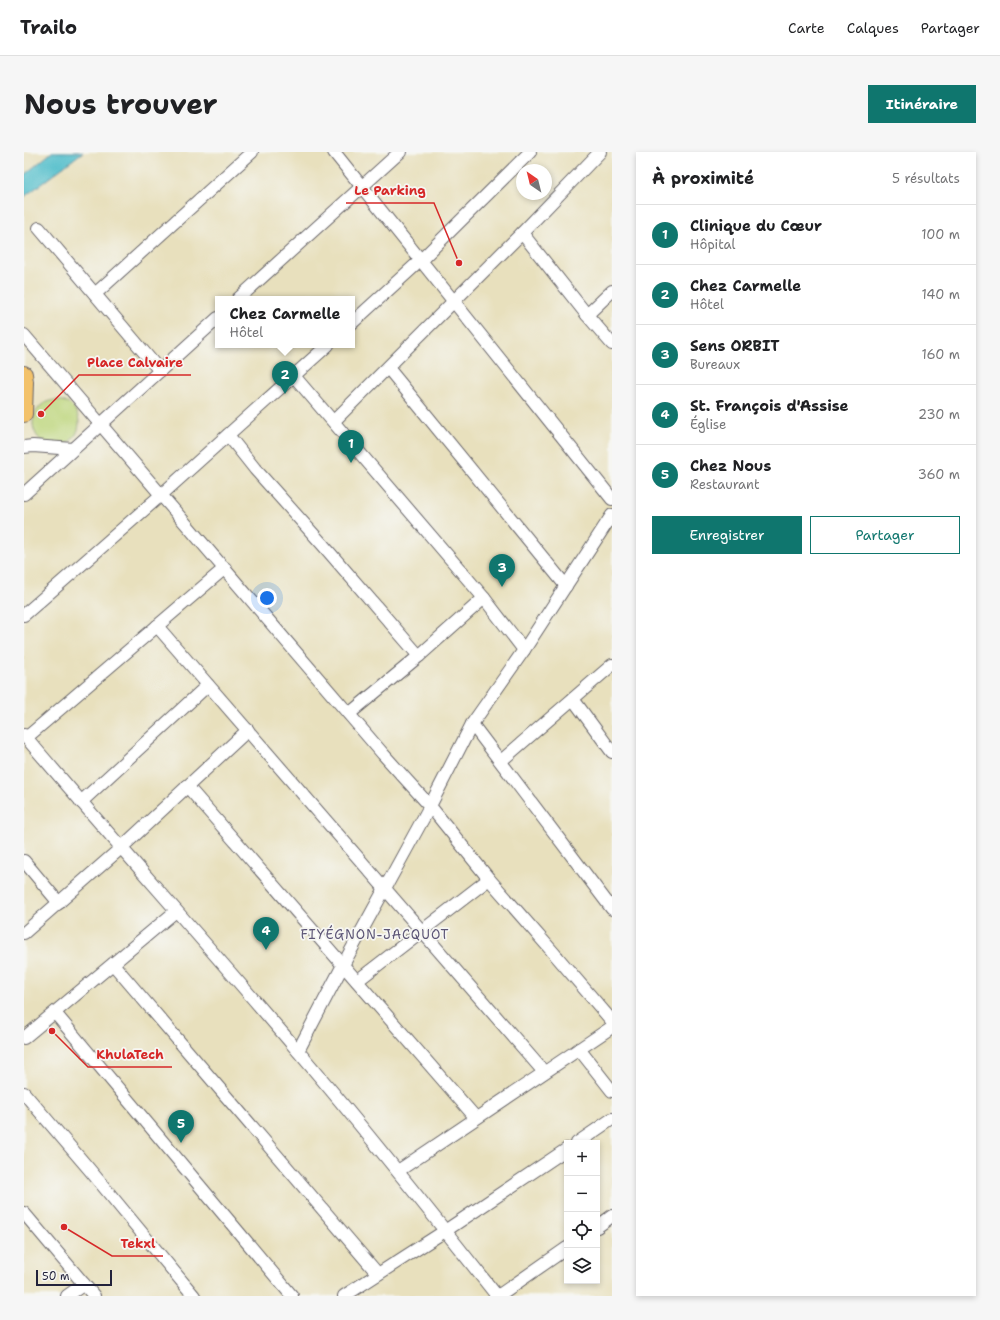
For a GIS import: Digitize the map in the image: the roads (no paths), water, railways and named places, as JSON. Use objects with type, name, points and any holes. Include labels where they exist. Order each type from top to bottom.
[{"type":"main road","points":[[24,380],[24,414]]},
{"type":"street","points":[[95,294],[252,152]]},
{"type":"street","points":[[334,152],[612,499]]},
{"type":"street","points":[[241,296],[400,152]]},
{"type":"street","points":[[355,320],[421,260],[530,152]]},
{"type":"street","points":[[334,421],[522,233],[600,152]]},
{"type":"street","points":[[39,228],[160,371]]},
{"type":"street","points":[[522,233],[612,344]]},
{"type":"street","points":[[587,314],[612,291]]},
{"type":"street","points":[[24,494],[215,321]]},
{"type":"street","points":[[24,335],[349,714],[430,806],[489,880],[612,1021]]},
{"type":"street","points":[[24,615],[161,495],[325,348]]},
{"type":"street","points":[[388,368],[566,586]]},
{"type":"street","points":[[294,376],[484,598],[524,650]]},
{"type":"street","points":[[228,435],[255,469],[419,656]]},
{"type":"street","points":[[24,447],[33,446],[73,449]]},
{"type":"street","points":[[298,1051],[343,964],[430,806],[472,724],[524,650],[612,515]]},
{"type":"street","points":[[225,568],[25,737],[298,1051],[398,1171],[498,1296],[564,1250]]},
{"type":"street","points":[[349,714],[419,656],[484,598]]},
{"type":"street","points":[[157,626],[544,1072]]},
{"type":"street","points":[[501,761],[612,665]]},
{"type":"street","points":[[81,802],[208,685]]},
{"type":"street","points":[[572,699],[612,752]]},
{"type":"street","points":[[472,724],[612,909]]},
{"type":"street","points":[[24,933],[120,848],[248,730]]},
{"type":"street","points":[[187,786],[476,1118]]},
{"type":"street","points":[[24,861],[59,903]]},
{"type":"street","points":[[357,981],[489,880]]},
{"type":"street","points":[[24,1038],[176,911]]},
{"type":"street","points":[[112,964],[378,1274]]},
{"type":"street","points":[[54,1012],[292,1296]]},
{"type":"street","points":[[398,1171],[612,1027]]},
{"type":"street","points":[[579,1049],[612,1091]]},
{"type":"street","points":[[24,1093],[194,1296]]},
{"type":"street","points":[[580,1140],[612,1119]]},
{"type":"street","points":[[344,1296],[445,1231],[564,1151]]},
{"type":"street","points":[[24,1213],[94,1296]]},
{"type":"street","points":[[600,1225],[612,1216]]},
{"type":"street","points":[[67,1296],[84,1284]]},
{"type":"water","points":[[52,152],[83,152],[24,197],[24,175]]},
{"type":"place","name":"Le Parking","points":[[459,263]]},
{"type":"place","name":"Chez Carmelle","points":[[285,394]]},
{"type":"place","name":"Place Calvaire","points":[[41,414]]},
{"type":"place","name":"Clinique du Cœur","points":[[351,463]]},
{"type":"place","name":"Sens ORBIT","points":[[502,587]]},
{"type":"place","name":"St. François d'Assise","points":[[266,950]]},
{"type":"place","name":"KhulaTech","points":[[52,1031]]},
{"type":"place","name":"Chez Nous","points":[[181,1143]]},
{"type":"place","name":"Tekxl","points":[[64,1227]]},
{"type":"district","name":"FIYÉGNON-JACQUOT","points":[[375,934]]}]
